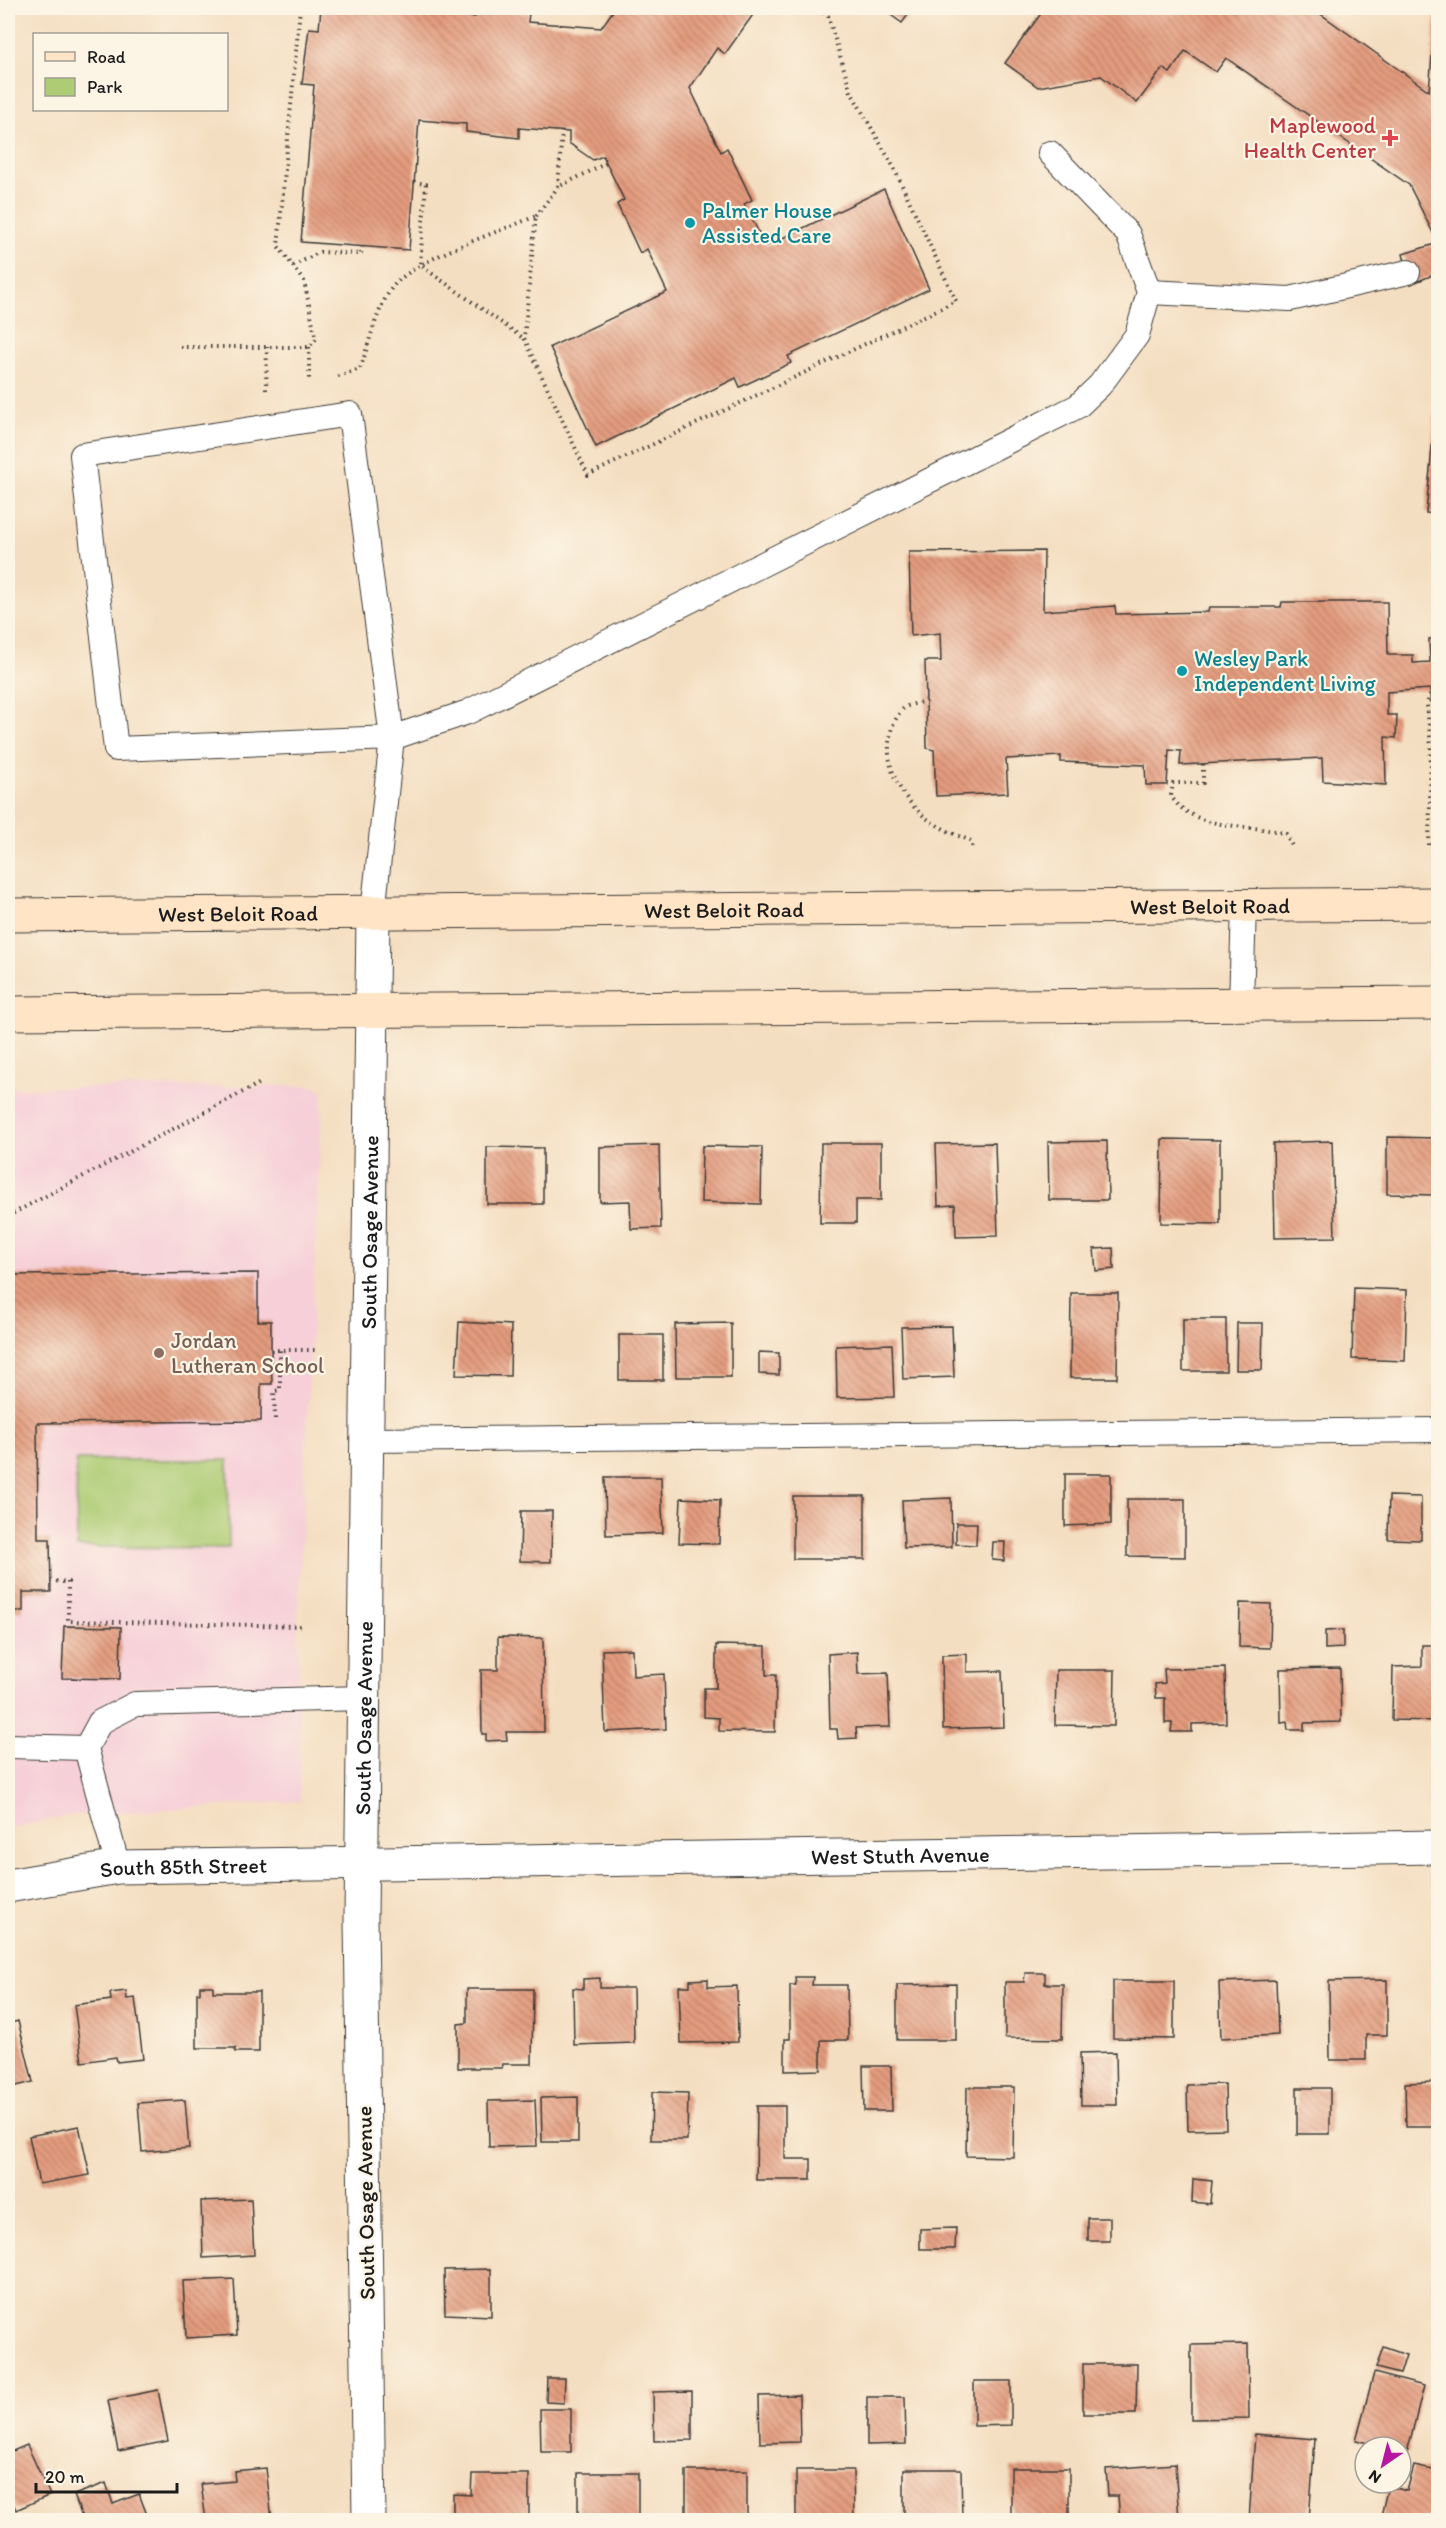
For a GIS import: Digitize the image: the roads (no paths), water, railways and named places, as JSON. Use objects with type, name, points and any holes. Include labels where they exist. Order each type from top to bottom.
[{"type":"main road","name":"West Beloit Road","points":[[8,915],[1438,904]]},
{"type":"main road","points":[[8,1013],[1438,1003]]},
{"type":"street","name":"South Osage Avenue","points":[[369,2520],[362,1863],[373,913]]},
{"type":"street","name":"West Stuth Avenue","points":[[362,1863],[1438,1847]]},
{"type":"street","name":"South 85th Street","points":[[8,1886],[118,1867],[362,1863]]},
{"type":"lane","points":[[373,913],[392,738],[350,414],[82,455],[116,749],[392,738],[468,712],[1078,406],[1100,385],[1137,334],[1149,292],[1128,234],[1050,153]]},
{"type":"lane","points":[[1149,292],[1290,299],[1408,273]]},
{"type":"lane","points":[[1241,1004],[1244,906]]},
{"type":"lane","points":[[367,1440],[1438,1430]]},
{"type":"lane","points":[[118,1867],[86,1748],[100,1722],[135,1704],[365,1698]]},
{"type":"lane","points":[[8,1746],[86,1748]]},
{"type":"place","name":"Maplewood Health Center","points":[[1390,138]]},
{"type":"place","name":"Palmer House Assisted Care","points":[[690,223]]},
{"type":"place","name":"Wesley Park Independent Living","points":[[1182,671]]},
{"type":"place","name":"Jordan Lutheran School","points":[[159,1353]]}]
